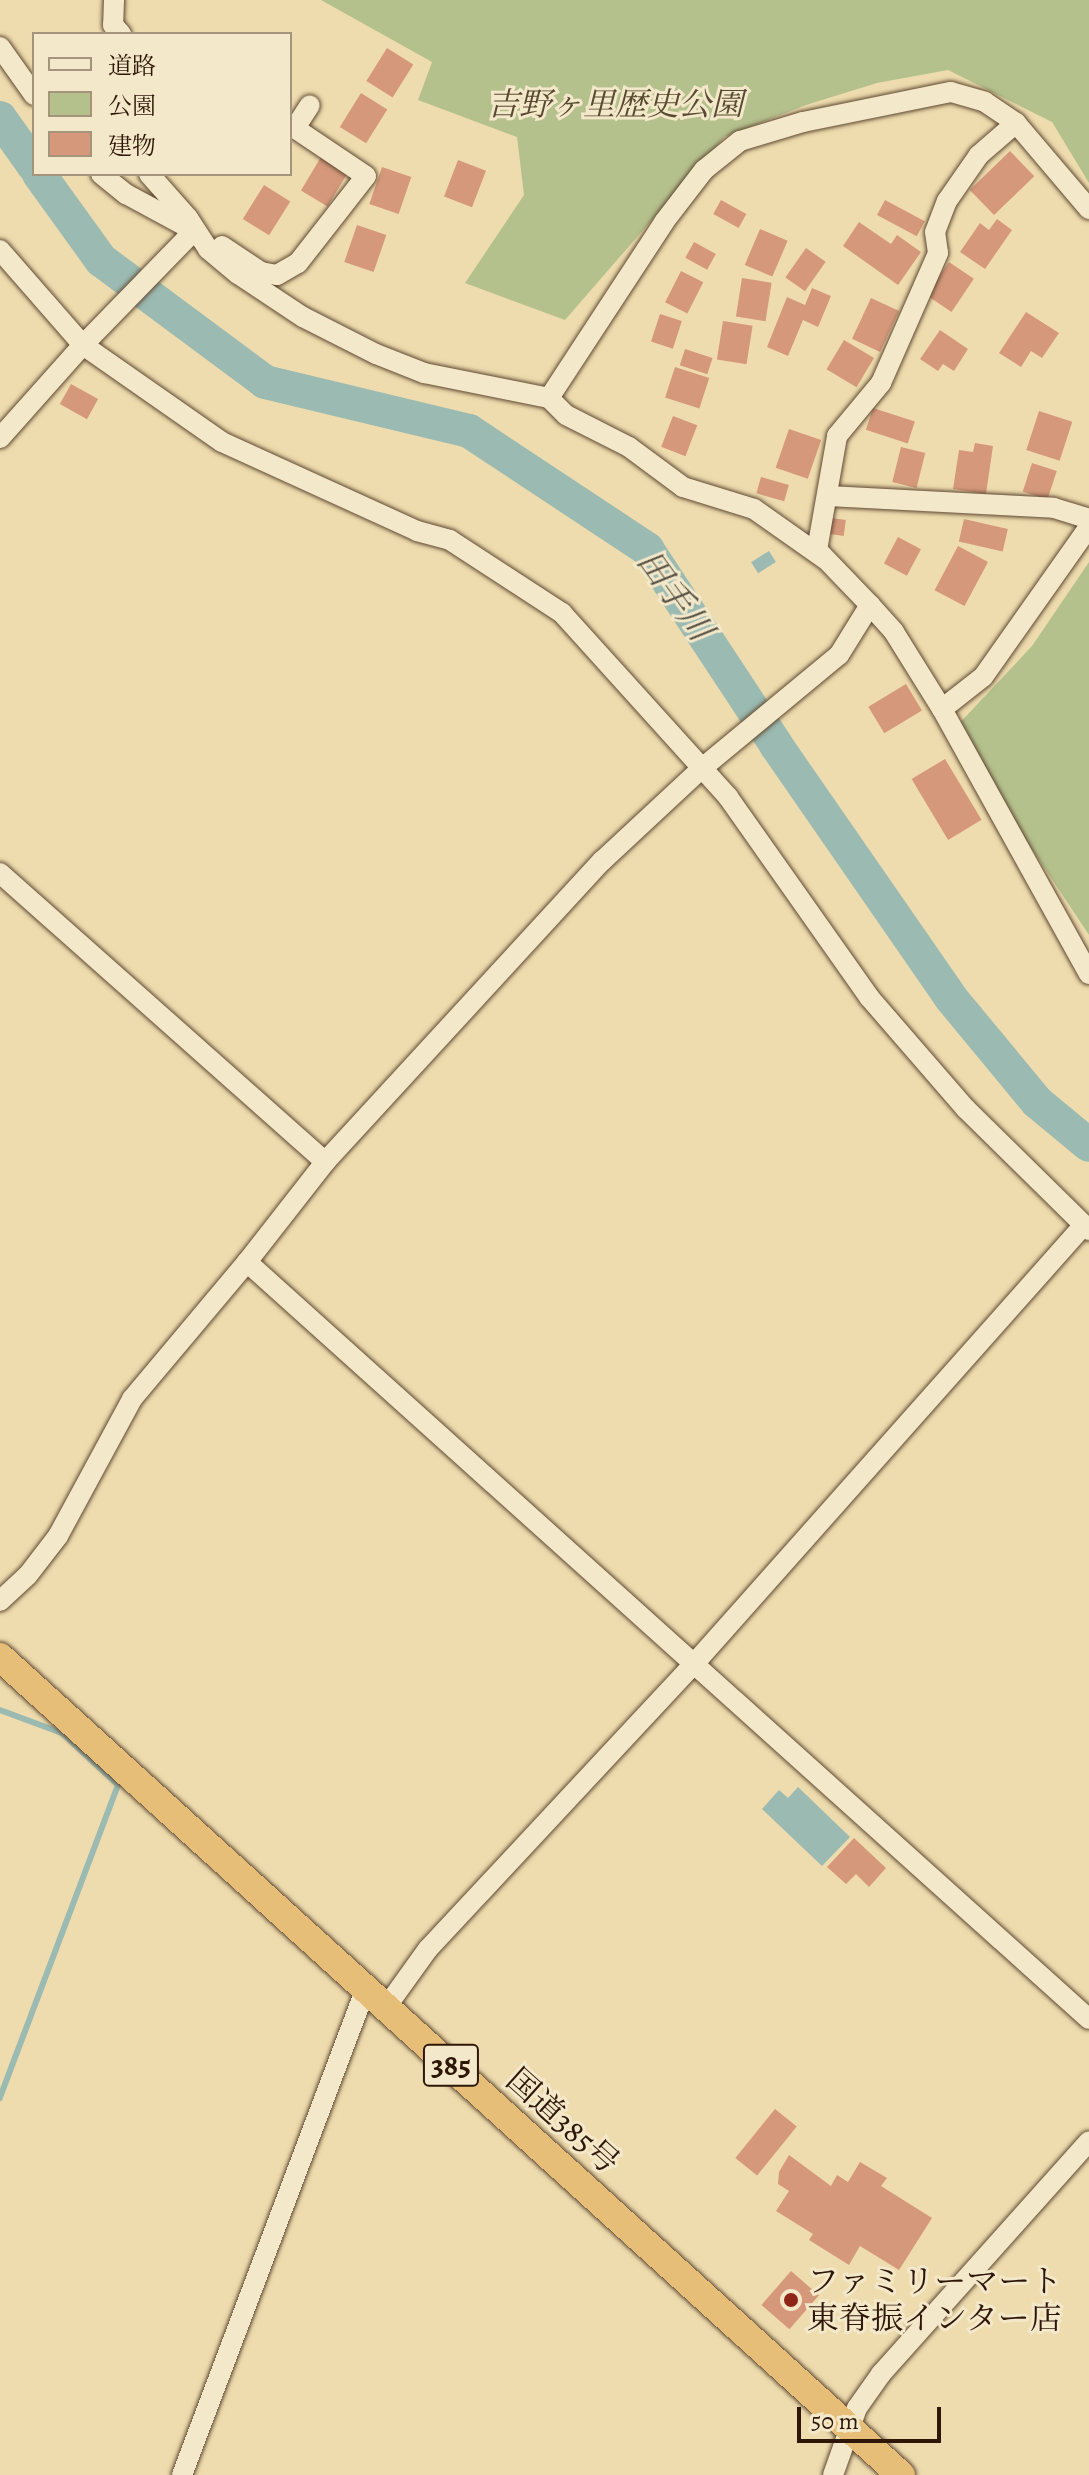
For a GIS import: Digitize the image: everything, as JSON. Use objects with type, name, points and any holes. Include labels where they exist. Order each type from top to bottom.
[{"type":"highway","name":"国道385号","points":[[0,1657],[901,2475]]},
{"type":"street","points":[[114,0],[113,25],[119,32]]},
{"type":"street","points":[[0,47],[32,92]]},
{"type":"street","points":[[549,398],[664,222],[704,170],[740,141],[803,122],[951,92],[985,102],[1016,123],[1089,209]]},
{"type":"street","points":[[104,176],[126,194],[261,272],[277,275],[298,263],[366,176],[293,127],[310,105]]},
{"type":"street","points":[[1016,123],[979,155],[947,201],[935,232],[938,253],[881,383],[837,436],[817,550],[894,632],[942,709],[1089,974]]},
{"type":"street","points":[[151,176],[208,249],[238,274],[303,317],[376,354],[424,373],[549,398],[566,415],[629,447],[683,487],[754,509],[825,559]]},
{"type":"street","points":[[0,438],[83,345],[194,231]]},
{"type":"street","points":[[0,250],[83,345],[222,442],[417,531],[450,540],[562,613],[728,797],[869,997],[966,1109],[1086,1228],[693,1665],[428,1949],[376,1997],[182,2475]]},
{"type":"street","points":[[828,496],[1054,508],[1089,519]]},
{"type":"street","points":[[942,709],[983,677],[1089,527]]},
{"type":"street","points":[[0,1601],[28,1575],[58,1536],[132,1399],[247,1262],[325,1162],[602,861],[701,769],[745,736],[839,655],[870,605]]},
{"type":"street","points":[[0,873],[325,1162]]},
{"type":"street","points":[[247,1262],[1089,2019]]},
{"type":"street","points":[[833,2475],[857,2408],[881,2374],[1089,2141]]},
{"type":"green space","name":"吉野ヶ里歴史公園","points":[[321,0],[1089,0],[1089,183],[1052,122],[948,70],[877,83],[806,105],[724,137],[565,320],[465,283],[524,195],[517,137],[418,100],[432,62]]},
{"type":"green space","points":[[1089,562],[1089,935],[953,730],[1032,646]]},
{"type":"water","points":[[769,551],[776,562],[758,573],[751,562]]},
{"type":"water","points":[[798,1787],[850,1837],[822,1866],[762,1809],[779,1790],[788,1798]]},
{"type":"building","points":[[387,48],[413,64],[393,98],[366,81]]},
{"type":"building","points":[[361,93],[387,109],[366,143],[340,127]]},
{"type":"building","points":[[1010,151],[1034,176],[994,215],[970,190]]},
{"type":"building","points":[[321,157],[348,173],[327,206],[301,190]]},
{"type":"building","points":[[458,160],[486,171],[472,207],[444,196]]},
{"type":"building","points":[[382,167],[411,177],[399,214],[369,204]]},
{"type":"building","points":[[264,185],[290,201],[269,235],[243,219]]},
{"type":"building","points":[[721,200],[746,214],[739,228],[713,214]]},
{"type":"building","points":[[885,200],[925,221],[917,236],[877,215]]},
{"type":"building","points":[[997,219],[1012,230],[985,269],[960,252],[980,223],[989,230]]},
{"type":"building","points":[[859,222],[891,244],[897,235],[921,252],[898,285],[843,246]]},
{"type":"building","points":[[357,225],[386,235],[374,272],[344,262]]},
{"type":"building","points":[[760,229],[788,241],[772,277],[745,265]]},
{"type":"building","points":[[694,242],[716,254],[707,270],[685,258]]},
{"type":"building","points":[[806,248],[826,262],[805,291],[785,277]]},
{"type":"building","points":[[949,262],[974,279],[952,312],[927,295]]},
{"type":"building","points":[[681,271],[703,282],[687,314],[665,302]]},
{"type":"building","points":[[742,278],[772,283],[766,321],[736,317]]},
{"type":"building","points":[[812,288],[831,296],[818,327],[803,320],[788,356],[767,347],[787,297],[805,305]]},
{"type":"building","points":[[871,298],[899,311],[880,352],[852,339]]},
{"type":"building","points":[[1026,312],[1059,333],[1042,358],[1031,351],[1021,367],[999,353]]},
{"type":"building","points":[[660,314],[682,321],[673,349],[651,342]]},
{"type":"building","points":[[723,321],[753,326],[747,364],[717,360]]},
{"type":"building","points":[[940,330],[968,349],[954,371],[943,364],[938,371],[920,359]]},
{"type":"building","points":[[844,340],[874,358],[856,387],[826,369]]},
{"type":"building","points":[[685,349],[713,358],[707,374],[680,365]]},
{"type":"building","points":[[675,367],[709,378],[699,409],[665,397]]},
{"type":"building","points":[[71,384],[98,399],[87,419],[60,404]]},
{"type":"building","points":[[873,408],[915,422],[908,443],[866,430]]},
{"type":"building","points":[[1039,411],[1072,422],[1060,461],[1026,450]]},
{"type":"building","points":[[673,416],[697,425],[685,456],[661,447]]},
{"type":"building","points":[[789,429],[821,440],[808,479],[776,468]]},
{"type":"building","points":[[975,443],[993,446],[986,494],[953,489],[959,450],[973,452]]},
{"type":"building","points":[[901,447],[925,453],[917,488],[892,482]]},
{"type":"building","points":[[1032,463],[1057,471],[1047,500],[1023,492]]},
{"type":"building","points":[[761,477],[789,485],[784,501],[756,493]]},
{"type":"building","points":[[831,518],[846,520],[844,536],[829,534]]},
{"type":"building","points":[[964,519],[1008,529],[1003,552],[959,541]]},
{"type":"building","points":[[898,537],[921,549],[907,576],[884,563]]},
{"type":"building","points":[[958,546],[988,562],[965,606],[935,590]]},
{"type":"building","points":[[906,684],[922,711],[884,733],[868,707]]},
{"type":"building","points":[[945,759],[982,820],[948,840],[912,779]]},
{"type":"building","points":[[854,1838],[886,1868],[869,1887],[856,1874],[846,1884],[827,1867]]},
{"type":"building","points":[[775,2109],[797,2127],[757,2176],[735,2158]]},
{"type":"building","points":[[789,2155],[831,2186],[837,2175],[848,2182],[860,2162],[887,2178],[881,2186],[932,2218],[899,2270],[860,2246],[849,2265],[809,2240],[813,2234],[776,2211],[789,2191],[778,2184],[779,2172]]},
{"type":"building","points":[[791,2271],[819,2295],[789,2329],[761,2305]]},
{"type":"waterway","name":"田手川","points":[[0,118],[32,163]]},
{"type":"waterway","name":"田手川","points":[[40,176],[101,260],[265,382],[469,431],[647,549],[776,745],[951,998],[1037,1102],[1089,1145]]},
{"type":"waterway","points":[[0,1710],[62,1733],[118,1785],[0,2098]]},
{"type":"place","name":"ファミリーマート 東脊振インター店","points":[[791,2300]]}]
